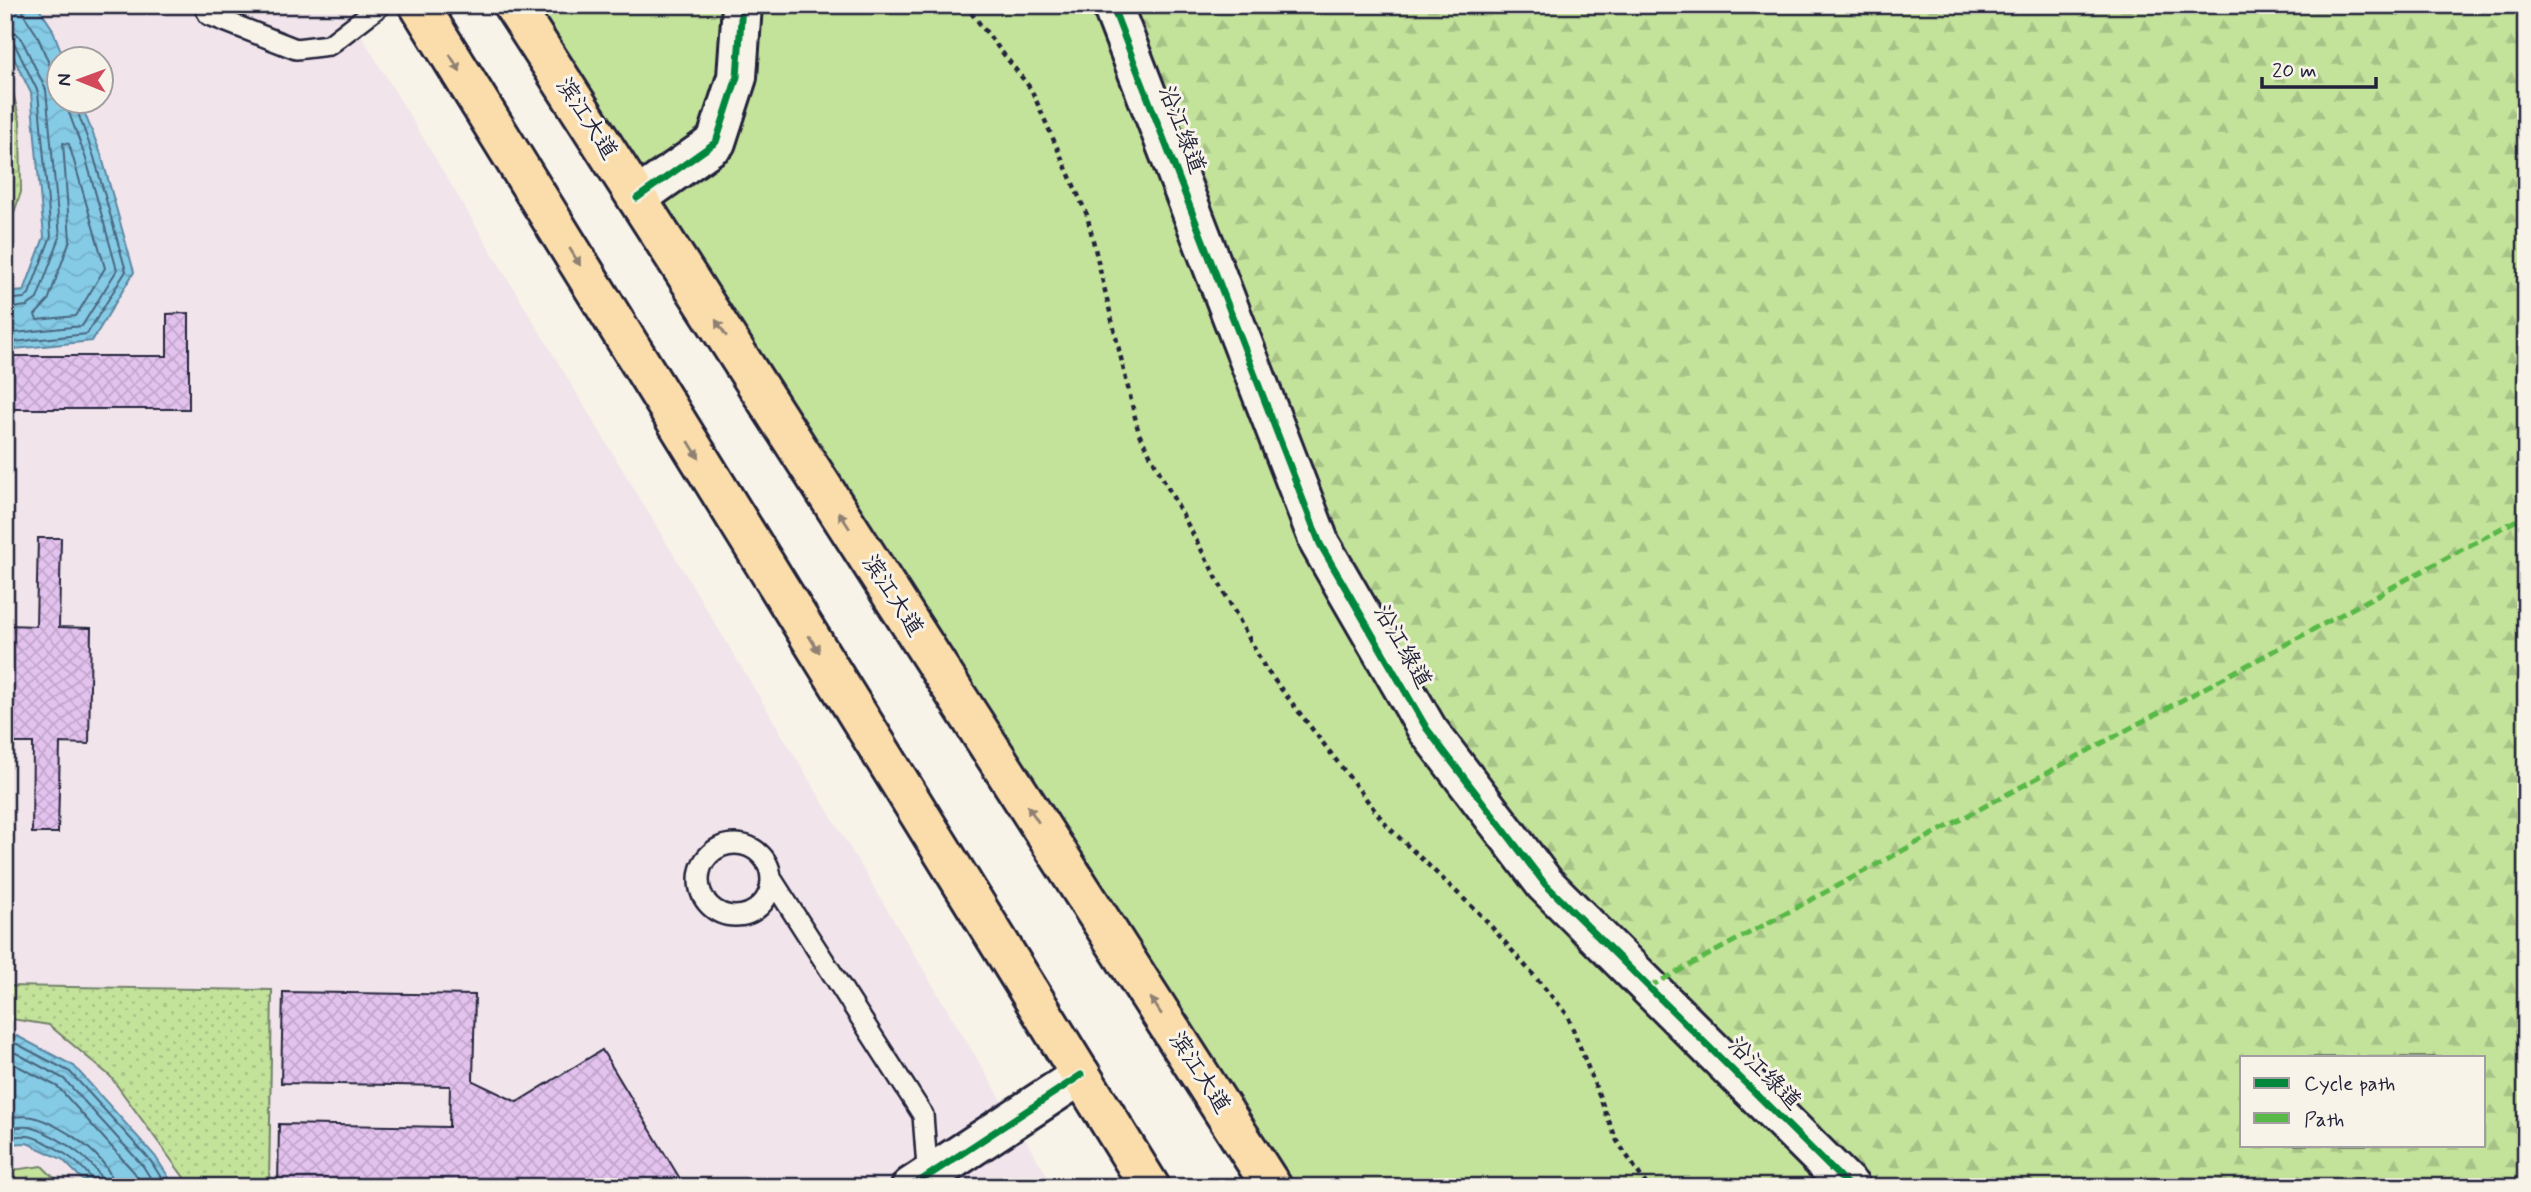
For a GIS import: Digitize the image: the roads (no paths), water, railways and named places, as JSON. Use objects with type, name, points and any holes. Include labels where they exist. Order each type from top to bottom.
[{"type":"main road","points":[[419,5],[1150,1187]]},
{"type":"main road","name":"滨江大道","points":[[513,5],[1272,1187]]},
{"type":"street","points":[[637,198],[716,142],[737,77],[742,5]]},
{"type":"street","name":"沿江绿道","points":[[1112,5],[1320,544],[1427,729],[1545,884],[1850,1187]]},
{"type":"street","points":[[923,1183],[1081,1075]]},
{"type":"lane","points":[[203,5],[209,15],[296,49],[329,45],[381,5]]},
{"type":"lane","points":[[771,878],[923,1115],[923,1183]]},
{"type":"water","points":[[5,5],[37,5],[52,28],[59,46],[46,46],[46,116],[86,116],[101,154],[134,272],[92,341],[5,350],[5,293],[24,291],[44,237],[31,93],[5,40]]},
{"type":"water","points":[[17,1036],[74,1066],[155,1156],[175,1187],[90,1187],[62,1159],[27,1143],[5,1144],[5,1038]]}]
